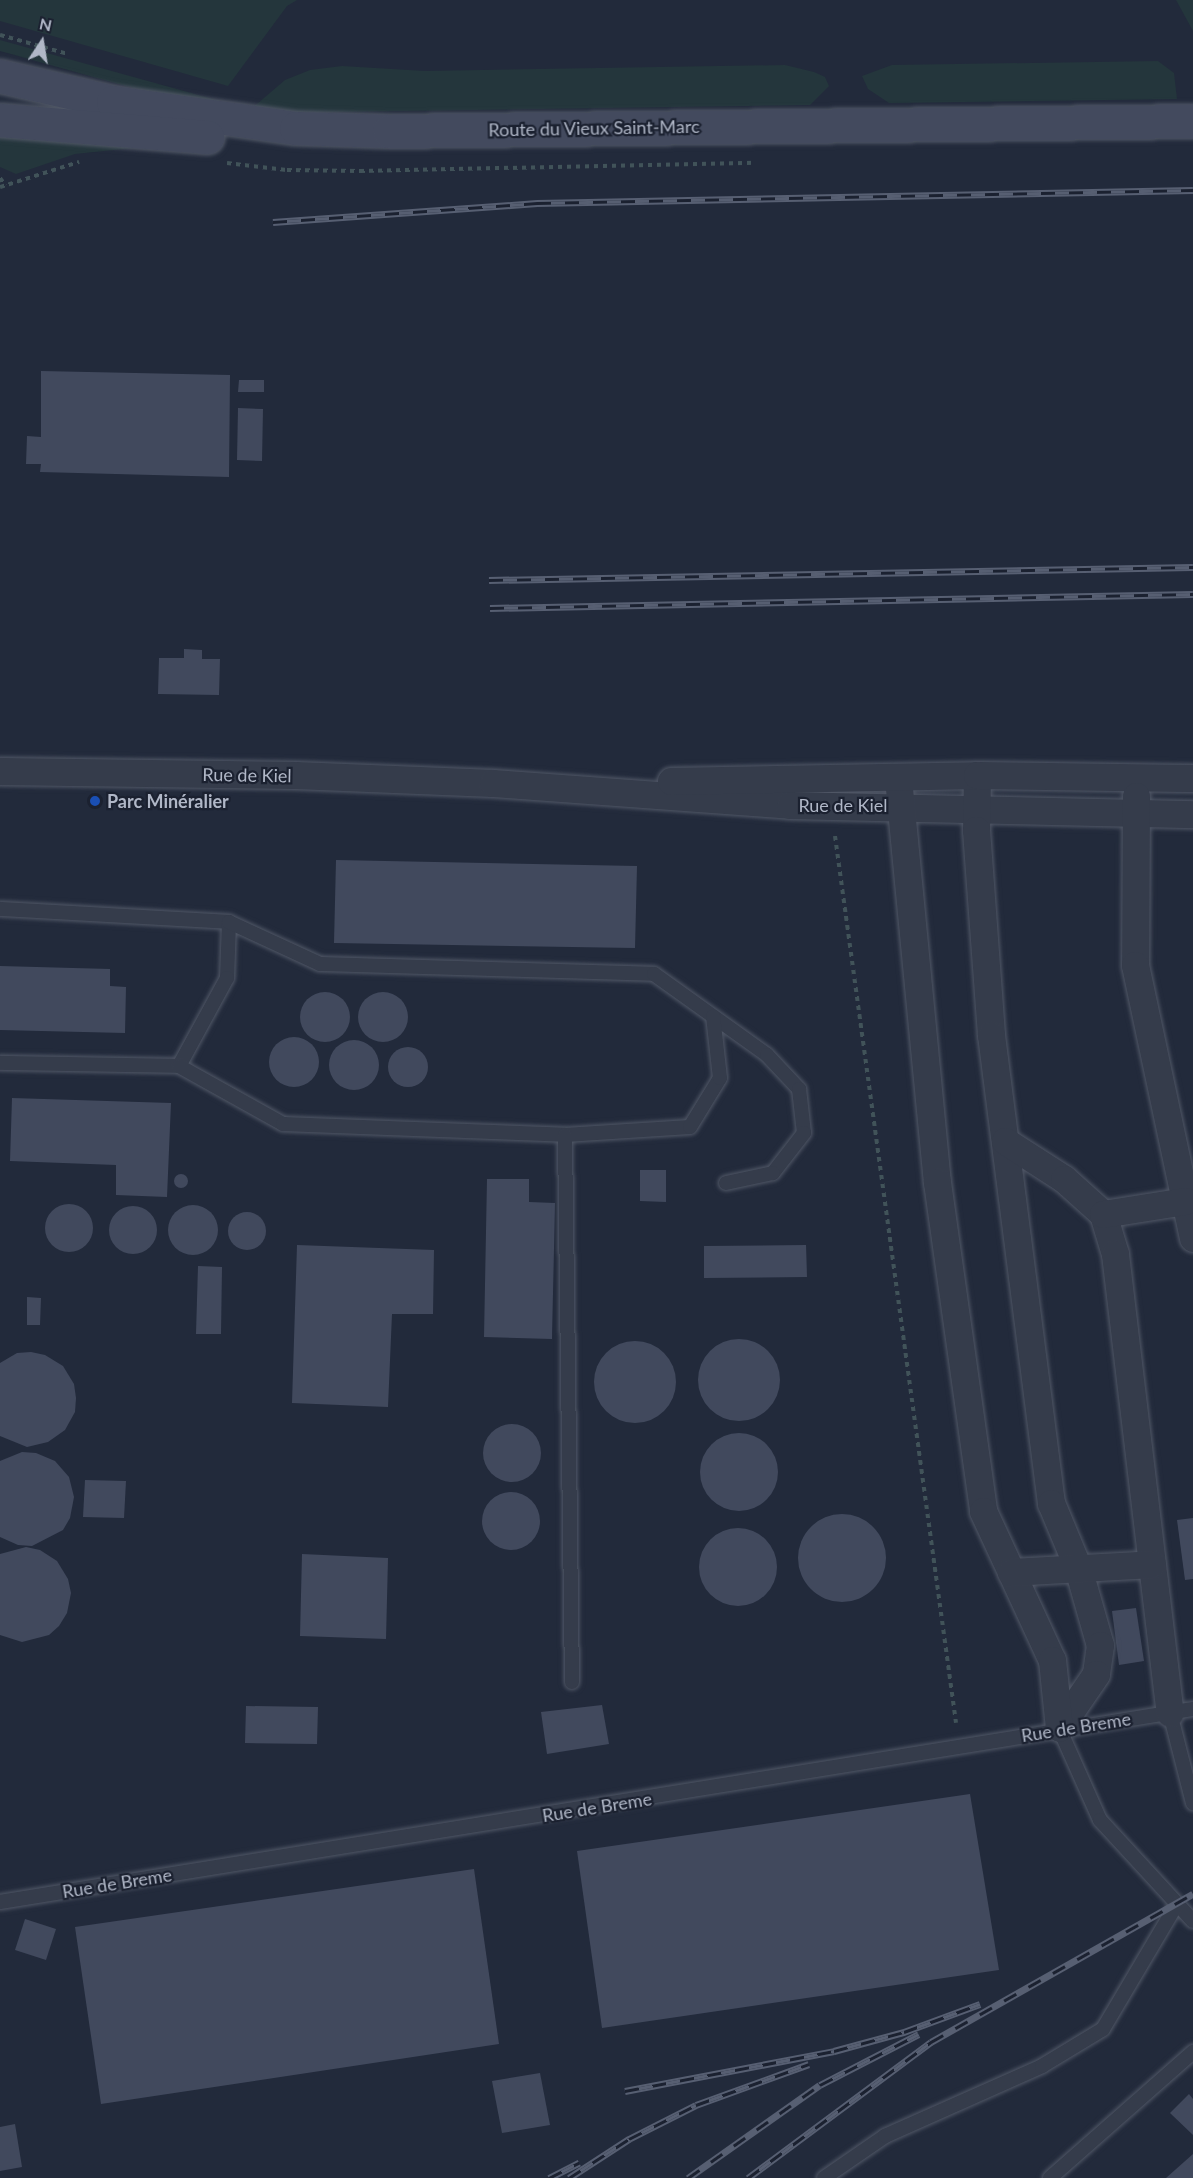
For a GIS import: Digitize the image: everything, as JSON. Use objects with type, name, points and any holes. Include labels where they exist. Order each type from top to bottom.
[{"type":"main road","name":"Route du Vieux Saint-Marc","points":[[0,76],[113,102],[296,128],[389,131],[1193,121]]},
{"type":"main road","name":"Route du Vieux Saint-Marc","points":[[0,120],[293,146],[378,149],[1193,138]]},
{"type":"street","name":"Rue de Kiel","points":[[0,771],[295,775],[493,783],[790,805],[977,807],[1193,814]]},
{"type":"street","name":"Rue de Kiel","points":[[493,783],[977,775],[1193,778]]},
{"type":"street","points":[[977,775],[991,1035],[1051,1503],[1078,1568],[1093,1613],[1100,1645],[1096,1674],[1059,1728]]},
{"type":"street","points":[[1137,777],[1135,965],[1193,1238]]},
{"type":"street","points":[[898,778],[937,1182],[983,1511],[1052,1660],[1059,1728]]},
{"type":"street","points":[[1005,1141],[1064,1179],[1103,1214],[1115,1254],[1152,1564],[1181,1711]]},
{"type":"street","points":[[1103,1214],[1185,1201]]},
{"type":"street","points":[[1011,1572],[1152,1564]]},
{"type":"lane","points":[[0,909],[229,922],[320,964],[654,974],[767,1055],[798,1089],[804,1133],[773,1173],[726,1183]]},
{"type":"lane","points":[[179,1066],[227,978],[229,922]]},
{"type":"lane","points":[[0,1063],[179,1066],[283,1124],[565,1135],[690,1126],[720,1078],[713,1016]]},
{"type":"lane","points":[[565,1135],[572,1682]]},
{"type":"lane","name":"Rue de Breme","points":[[0,1902],[960,1748],[1059,1728],[1181,1711]]},
{"type":"lane","points":[[1181,1711],[1193,1803]]},
{"type":"lane","points":[[1059,1728],[1101,1820],[1193,1921]]},
{"type":"lane","points":[[825,2178],[885,2136],[1042,2066],[1103,2029],[1177,1904]]},
{"type":"lane","points":[[1050,2178],[1193,2052]]},
{"type":"path","points":[[0,178],[5,185]]},
{"type":"path","points":[[835,830],[835,858],[960,1748]]},
{"type":"shaded area","points":[[0,0],[297,0],[287,6],[228,86],[0,21]]},
{"type":"shaded area","points":[[1176,0],[1193,0],[1193,31]]},
{"type":"shaded area","points":[[0,40],[220,101],[210,106],[133,88],[0,51]]},
{"type":"shaded area","points":[[1158,61],[1174,73],[1177,99],[889,103],[868,89],[862,76],[892,65]]},
{"type":"shaded area","points":[[785,65],[825,77],[829,86],[810,105],[267,113],[251,109],[285,80],[310,70],[342,66],[425,71]]},
{"type":"shaded area","points":[[0,135],[143,147],[75,154],[16,174],[0,167]]},
{"type":"building","points":[[41,371],[230,375],[229,477],[40,472],[41,464],[26,464],[27,436],[41,437]]},
{"type":"building","points":[[239,380],[264,380],[264,392],[238,392]]},
{"type":"building","points":[[238,408],[263,409],[262,461],[237,460]]},
{"type":"building","points":[[184,649],[202,650],[202,659],[220,659],[219,695],[158,694],[159,658],[184,658]]},
{"type":"building","points":[[336,860],[637,866],[635,948],[334,943]]},
{"type":"building","points":[[0,966],[110,969],[110,986],[126,987],[125,1033],[0,1030]]},
{"type":"building","points":[[325,992],[343,999],[350,1017],[343,1035],[325,1042],[307,1035],[300,1017],[307,999]]},
{"type":"building","points":[[383,992],[392,994],[403,1003],[408,1017],[406,1026],[397,1037],[383,1042],[374,1040],[363,1031],[358,1017],[360,1008],[369,997]]},
{"type":"building","points":[[294,1037],[312,1044],[319,1062],[312,1080],[294,1087],[276,1080],[269,1062],[276,1044]]},
{"type":"building","points":[[354,1040],[372,1047],[379,1065],[372,1083],[354,1090],[336,1083],[329,1065],[336,1047]]},
{"type":"building","points":[[408,1047],[422,1053],[428,1067],[422,1081],[408,1087],[394,1081],[388,1067],[394,1053]]},
{"type":"building","points":[[12,1098],[171,1103],[167,1197],[116,1195],[116,1165],[10,1161]]},
{"type":"building","points":[[640,1170],[666,1170],[666,1202],[640,1201]]},
{"type":"building","points":[[178,1174],[184,1174],[188,1181],[184,1188],[178,1188],[174,1184],[174,1178]]},
{"type":"building","points":[[487,1179],[529,1179],[529,1202],[555,1203],[552,1339],[484,1337]]},
{"type":"building","points":[[64,1204],[74,1204],[89,1214],[93,1228],[92,1237],[83,1248],[74,1252],[64,1252],[49,1242],[45,1233],[45,1223],[55,1208]]},
{"type":"building","points":[[193,1205],[202,1207],[213,1216],[218,1230],[216,1239],[207,1250],[193,1255],[184,1253],[173,1244],[168,1230],[170,1221],[179,1210]]},
{"type":"building","points":[[128,1206],[138,1206],[153,1216],[157,1230],[156,1239],[147,1250],[138,1254],[128,1254],[113,1244],[109,1235],[109,1225],[119,1210]]},
{"type":"building","points":[[247,1212],[261,1217],[266,1231],[261,1245],[247,1250],[233,1245],[228,1231],[233,1217]]},
{"type":"building","points":[[297,1245],[434,1250],[433,1314],[392,1314],[388,1407],[292,1403]]},
{"type":"building","points":[[806,1245],[807,1277],[704,1278],[704,1246]]},
{"type":"building","points":[[198,1266],[222,1267],[221,1334],[196,1334]]},
{"type":"building","points":[[27,1297],[41,1298],[40,1325],[27,1325]]},
{"type":"building","points":[[739,1339],[755,1342],[768,1351],[777,1364],[780,1380],[777,1396],[768,1409],[755,1418],[739,1421],[723,1418],[710,1409],[701,1396],[698,1380],[701,1364],[710,1351],[723,1342]]},
{"type":"building","points":[[635,1341],[651,1344],[664,1353],[673,1366],[676,1382],[673,1398],[664,1411],[651,1420],[635,1423],[619,1420],[606,1411],[597,1398],[594,1382],[597,1366],[606,1353],[619,1344]]},
{"type":"building","points":[[31,1352],[45,1355],[63,1366],[74,1384],[76,1398],[75,1412],[65,1430],[48,1442],[27,1447],[0,1436],[0,1363],[17,1353]]},
{"type":"building","points":[[512,1424],[523,1426],[536,1437],[541,1453],[539,1464],[528,1477],[512,1482],[501,1480],[488,1469],[483,1453],[485,1442],[496,1429]]},
{"type":"building","points":[[731,1433],[747,1433],[761,1439],[772,1450],[778,1464],[778,1480],[772,1494],[761,1505],[747,1511],[731,1511],[717,1505],[706,1494],[700,1480],[700,1464],[706,1450],[717,1439]]},
{"type":"building","points":[[22,1452],[36,1453],[55,1461],[69,1477],[74,1497],[70,1518],[63,1530],[32,1546],[18,1545],[0,1537],[0,1461]]},
{"type":"building","points":[[85,1480],[126,1481],[124,1518],[83,1517]]},
{"type":"building","points":[[511,1492],[522,1494],[535,1505],[540,1521],[538,1532],[527,1545],[511,1550],[500,1548],[487,1537],[482,1521],[484,1510],[495,1497]]},
{"type":"building","points":[[842,1514],[859,1518],[873,1527],[882,1541],[886,1558],[882,1575],[873,1589],[859,1598],[842,1602],[825,1598],[811,1589],[802,1575],[798,1558],[802,1541],[811,1527],[825,1518]]},
{"type":"building","points":[[1193,1518],[1193,1579],[1185,1580],[1177,1520]]},
{"type":"building","points":[[738,1528],[753,1531],[766,1539],[774,1552],[777,1567],[774,1582],[766,1595],[753,1603],[738,1606],[723,1603],[710,1595],[702,1582],[699,1567],[702,1552],[710,1539],[723,1531]]},
{"type":"building","points":[[26,1547],[40,1550],[57,1561],[68,1579],[71,1593],[67,1613],[59,1626],[49,1635],[22,1642],[0,1635],[0,1554]]},
{"type":"building","points":[[302,1554],[388,1558],[386,1639],[300,1636]]},
{"type":"building","points":[[1136,1608],[1144,1661],[1119,1665],[1112,1611]]},
{"type":"building","points":[[602,1705],[609,1744],[547,1754],[541,1712]]},
{"type":"building","points":[[246,1706],[318,1707],[317,1744],[245,1743]]},
{"type":"building","points":[[970,1794],[999,1970],[602,2028],[577,1851]]},
{"type":"building","points":[[474,1869],[499,2044],[101,2104],[75,1927]]},
{"type":"building","points":[[25,1919],[56,1929],[46,1960],[15,1950]]},
{"type":"building","points":[[540,2073],[550,2125],[502,2133],[492,2081]]},
{"type":"building","points":[[1189,2094],[1193,2099],[1193,2135],[1170,2113]]},
{"type":"building","points":[[15,2124],[22,2167],[0,2171],[0,2127]]},
{"type":"building","points":[[1193,2154],[1193,2178],[1166,2178]]},
{"type":"railway","points":[[273,222],[537,203],[1193,190]]},
{"type":"railway","points":[[489,580],[1193,567]]},
{"type":"railway","points":[[490,608],[1193,594]]},
{"type":"railway","points":[[748,2178],[931,2042],[1193,1894]]},
{"type":"railway","points":[[625,2091],[834,2051],[904,2032],[980,2004]]},
{"type":"railway","points":[[688,2178],[820,2085],[919,2034]]},
{"type":"railway","points":[[569,2178],[629,2139],[696,2105],[809,2064]]},
{"type":"railway","points":[[549,2178],[579,2163]]},
{"type":"place","name":"Parc Minéralier","points":[[95,801]]}]
